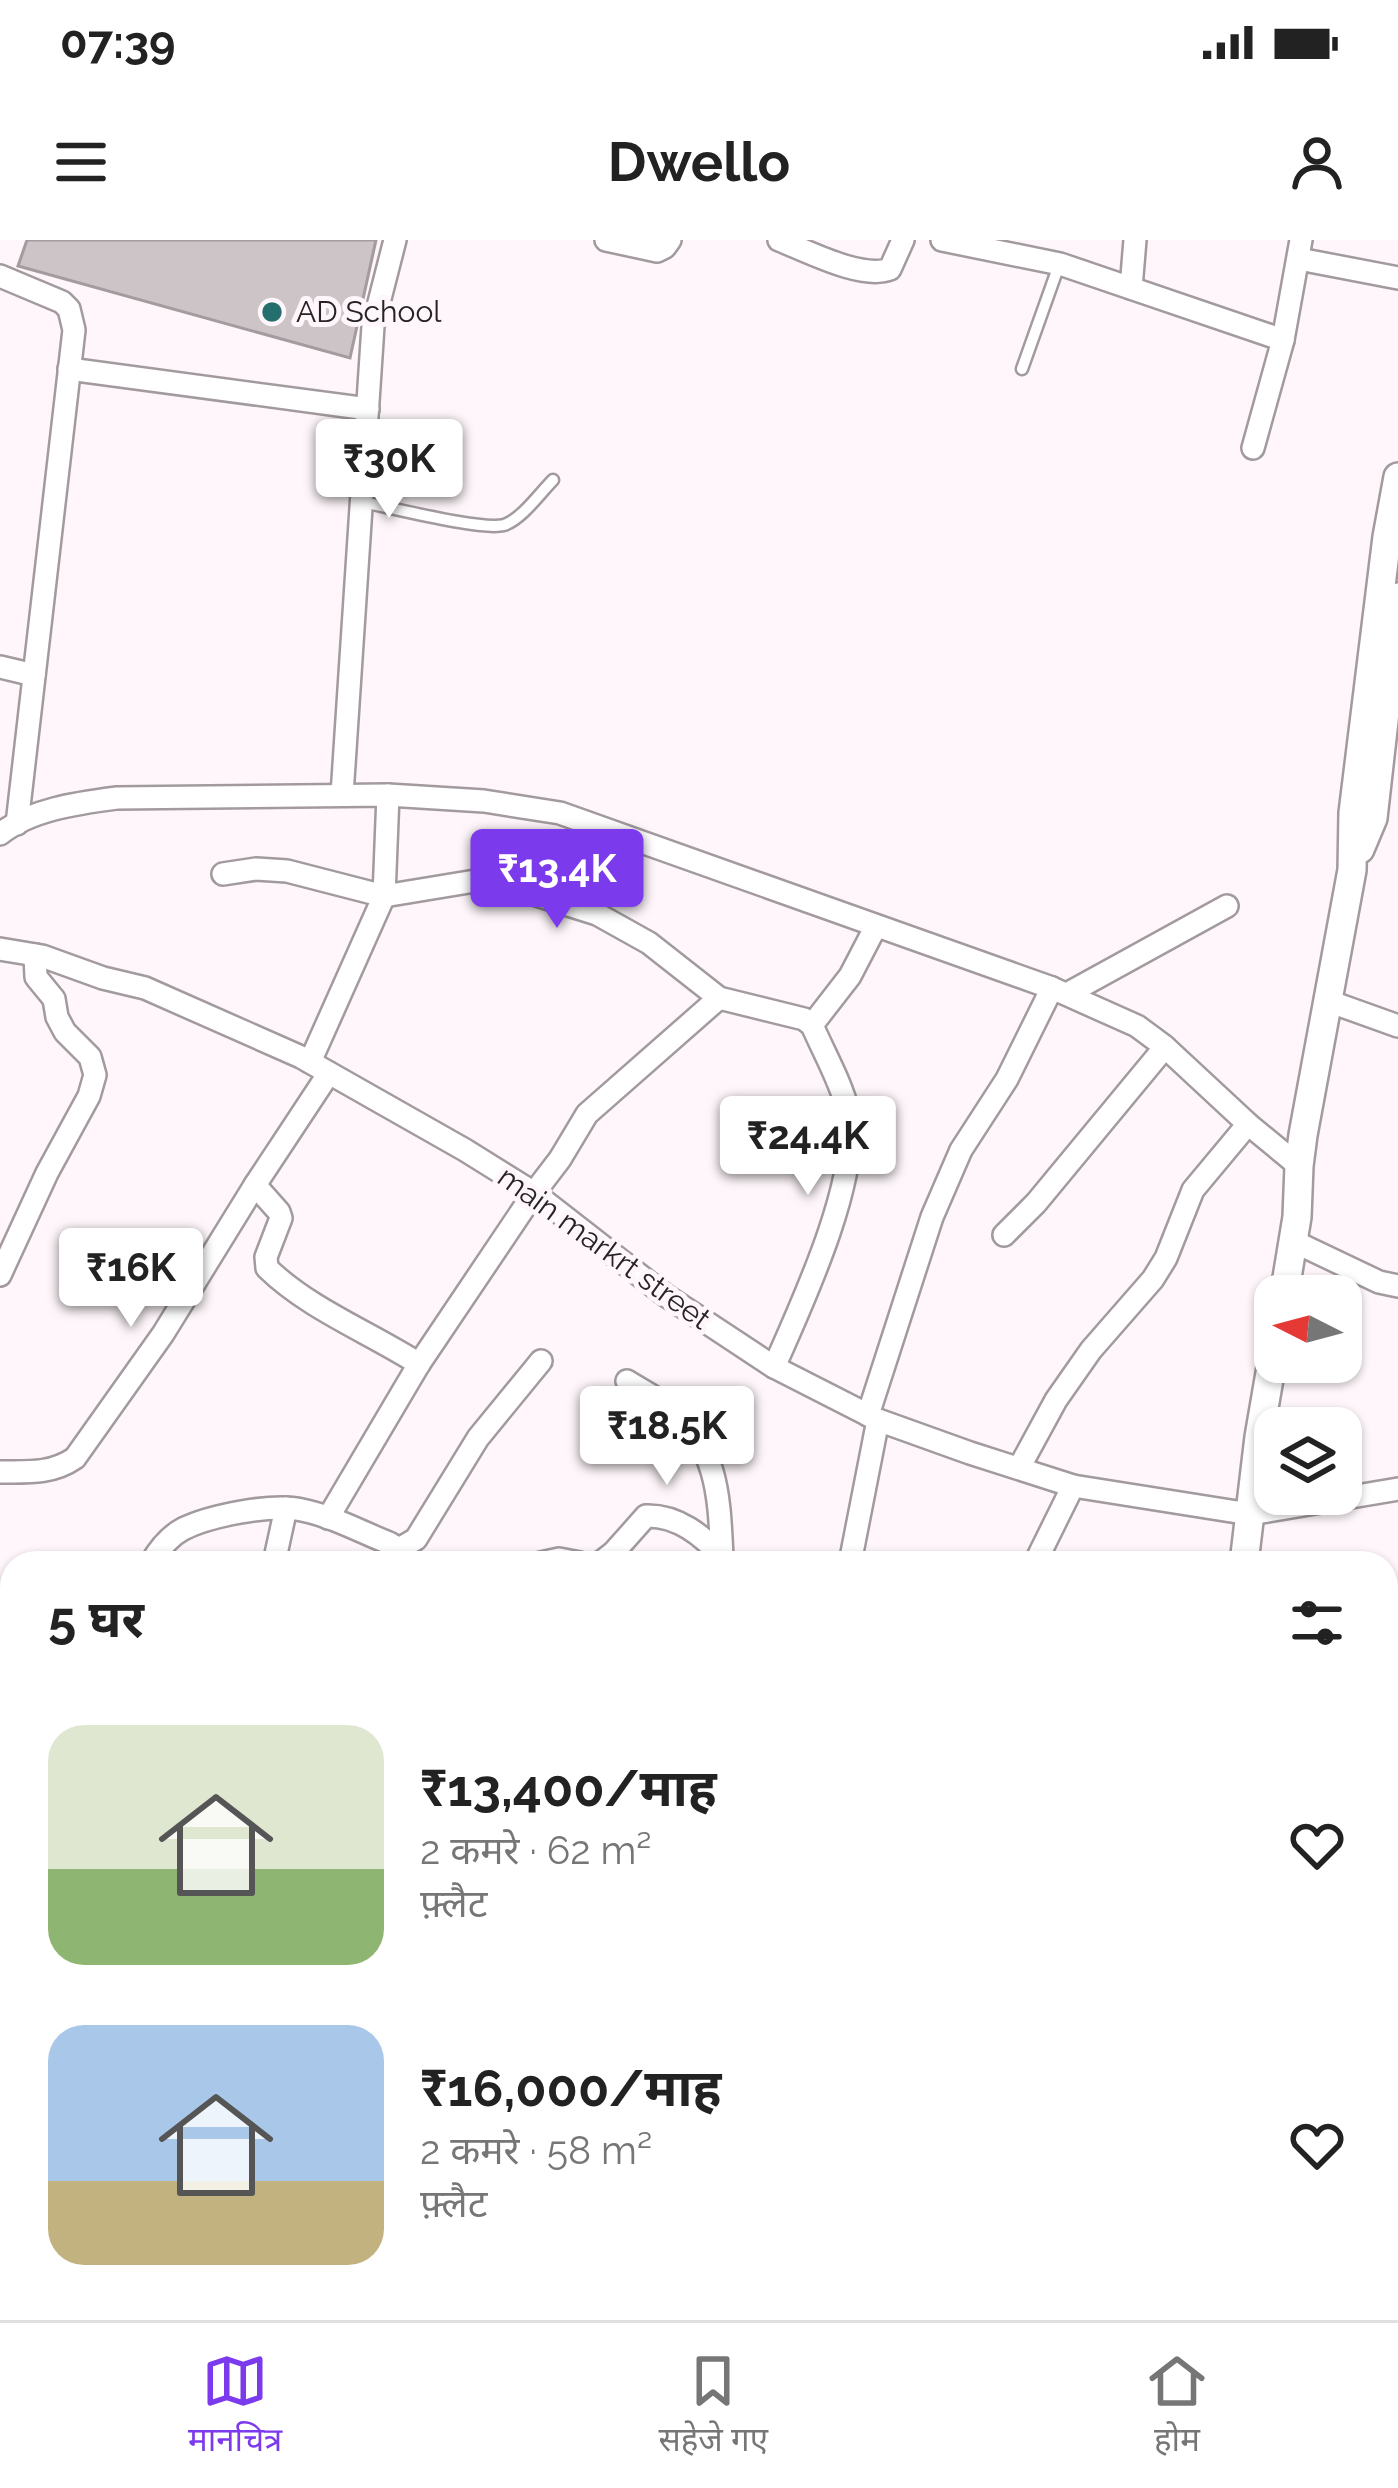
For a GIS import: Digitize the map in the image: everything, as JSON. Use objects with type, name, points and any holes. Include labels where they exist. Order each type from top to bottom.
[{"type":"street","points":[[342,795],[373,326],[394,240]]},
{"type":"street","points":[[606,240],[657,250],[670,240]]},
{"type":"street","points":[[778,240],[878,274],[890,269],[903,240]]},
{"type":"street","points":[[942,240],[1060,264],[1283,340]]},
{"type":"street","points":[[1131,288],[1135,240]]},
{"type":"street","points":[[1253,448],[1283,340],[1300,249],[1398,278]]},
{"type":"street","points":[[0,276],[62,302],[69,309],[74,330],[34,675],[8,829],[82,802],[117,798],[388,795],[560,812],[1060,991],[1137,1026],[1299,1166]]},
{"type":"street","points":[[70,369],[368,409]]},
{"type":"street","points":[[1287,1275],[1299,1166],[1352,870],[1353,813],[1398,478]]},
{"type":"street","points":[[1352,870],[1372,818],[1394,681],[1398,597]]},
{"type":"street","points":[[0,667],[34,675]]},
{"type":"street","points":[[0,1472],[41,1472],[61,1468],[75,1458],[163,1334],[256,1185],[320,1067],[384,896],[388,795]]},
{"type":"street","points":[[223,874],[256,869],[287,872],[384,896],[475,881],[542,895],[597,914],[649,943],[718,998],[812,1025],[849,1115],[846,1176],[809,1285],[774,1367]]},
{"type":"street","points":[[852,1551],[873,1418],[932,1217],[961,1150],[1060,991],[1227,906]]},
{"type":"street","points":[[812,1025],[850,976],[876,926]]},
{"type":"street","name":"main markrt street","points":[[0,949],[145,988],[320,1067],[534,1193],[665,1295],[774,1367],[873,1418],[1073,1486],[1250,1514],[1398,1490]]},
{"type":"street","points":[[0,1275],[95,1075],[90,1057],[65,1032],[54,999],[35,977],[38,956]]},
{"type":"street","points":[[328,1518],[419,1364],[587,1114],[718,998]]},
{"type":"street","points":[[1328,1000],[1398,1026]]},
{"type":"street","points":[[1004,1235],[1165,1047]]},
{"type":"street","points":[[1019,1468],[1091,1349],[1153,1279],[1193,1190],[1248,1124]]},
{"type":"street","points":[[256,1185],[281,1218],[266,1268],[307,1302],[419,1364]]},
{"type":"street","points":[[1293,1241],[1379,1282],[1398,1286]]},
{"type":"street","points":[[405,1551],[478,1438],[541,1361]]},
{"type":"street","points":[[627,1381],[668,1407],[694,1433],[713,1468],[724,1551]]},
{"type":"street","points":[[1245,1551],[1268,1383]]},
{"type":"street","points":[[1041,1551],[1073,1486]]},
{"type":"street","points":[[159,1551],[183,1529],[231,1514],[286,1508],[328,1518],[391,1551]]},
{"type":"street","points":[[277,1551],[286,1508]]},
{"type":"street","points":[[615,1551],[646,1516],[659,1516],[704,1537],[717,1551]]},
{"type":"lane","points":[[1022,370],[1060,264]]},
{"type":"lane","points":[[362,502],[498,526],[510,523],[553,480]]},
{"type":"building","name":"AD School","points":[[27,240],[376,240],[350,358],[18,266]]},
{"type":"place","name":"AD School","points":[[272,312]]}]
